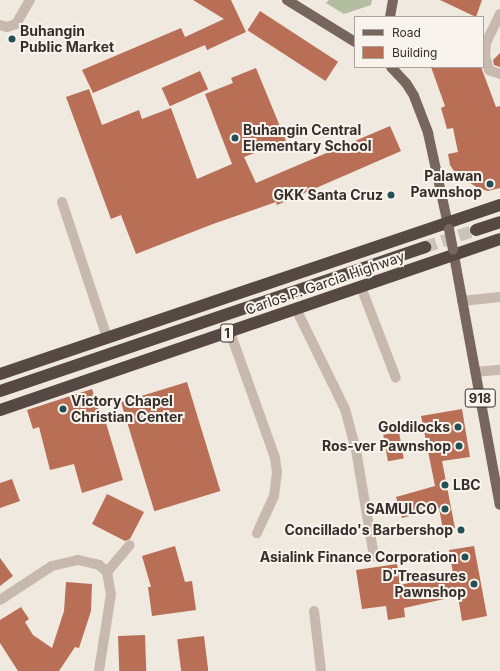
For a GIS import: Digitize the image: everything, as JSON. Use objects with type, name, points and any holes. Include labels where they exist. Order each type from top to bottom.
[{"type":"highway","name":"Carlos P. Garcia Highway","points":[[0,374],[107,337],[448,226],[500,205]]},
{"type":"highway","points":[[476,230],[500,222]]},
{"type":"highway","name":"Carlos P. Garcia Highway","points":[[0,410],[361,287],[453,252],[500,239]]},
{"type":"highway","name":"Carlos P. Garcia Highway","points":[[0,391],[426,247]]},
{"type":"main road","points":[[287,0],[354,41]]},
{"type":"main road","points":[[390,16],[393,0]]},
{"type":"main road","points":[[392,68],[406,83],[414,96],[428,133],[448,226]]},
{"type":"main road","name":"918","points":[[448,226],[499,490],[500,505]]},
{"type":"street","points":[[0,25],[7,27],[16,24],[30,0]]},
{"type":"street","points":[[500,14],[486,43],[485,56],[489,70],[500,74]]},
{"type":"street","points":[[62,202],[107,337]]},
{"type":"street","points":[[361,287],[396,378]]},
{"type":"street","points":[[462,301],[500,297]]},
{"type":"street","points":[[296,309],[345,409],[356,450],[374,556]]},
{"type":"street","points":[[230,332],[275,458],[277,472],[274,496],[257,533]]},
{"type":"street","points":[[475,372],[500,370]]},
{"type":"street","points":[[107,572],[130,545]]},
{"type":"street","points":[[0,600],[41,572],[64,562],[90,561],[107,572],[110,583],[110,608],[99,671]]},
{"type":"street","points":[[314,611],[321,671]]},
{"type":"green space","points":[[329,0],[372,0],[371,5],[344,14],[326,3]]},
{"type":"building","points":[[193,0],[231,0],[246,32],[207,50],[205,45],[93,93],[82,70],[181,28],[185,37],[224,19]]},
{"type":"building","points":[[440,0],[482,0],[476,16]]},
{"type":"building","points":[[260,11],[338,62],[325,81],[247,30]]},
{"type":"building","points":[[500,53],[500,67],[494,65],[493,60]]},
{"type":"building","points":[[256,68],[286,141],[244,157],[256,183],[390,126],[401,151],[277,205],[276,202],[213,224],[136,254],[121,215],[111,219],[66,97],[89,89],[102,125],[139,110],[142,119],[171,108],[197,179],[232,164],[205,94],[233,83],[231,78]]},
{"type":"building","points":[[431,68],[481,68],[496,107],[500,106],[500,188],[488,191],[478,188],[456,174],[450,165],[448,154],[458,152],[453,128],[447,129],[441,108],[445,106]]},
{"type":"building","points":[[200,71],[208,89],[170,106],[162,88]]},
{"type":"building","points":[[187,382],[220,491],[154,511],[121,402]]},
{"type":"building","points":[[92,389],[100,414],[103,413],[123,480],[82,493],[74,464],[50,470],[39,427],[33,429],[27,410]]},
{"type":"building","points":[[462,409],[470,457],[442,461],[455,528],[443,530],[439,508],[402,518],[396,497],[435,486],[421,416]]},
{"type":"building","points":[[399,432],[404,459],[388,461],[383,435]]},
{"type":"building","points":[[12,479],[20,501],[0,508],[0,483]]},
{"type":"building","points":[[107,494],[144,512],[130,539],[125,541],[92,524]]},
{"type":"building","points":[[175,546],[185,582],[192,581],[196,610],[152,616],[148,587],[151,587],[142,556]]},
{"type":"building","points":[[474,546],[487,616],[462,621],[458,596],[404,608],[405,617],[388,620],[386,606],[362,609],[356,570],[397,564],[400,585],[453,573],[449,550]]},
{"type":"building","points":[[0,558],[13,576],[0,586]]},
{"type":"building","points":[[66,582],[92,584],[91,611],[79,648],[75,647],[59,671],[18,671],[0,643],[0,620],[21,607],[29,619],[25,622],[33,635],[52,648],[64,611]]},
{"type":"building","points":[[145,635],[146,671],[119,671],[118,636]]},
{"type":"building","points":[[204,636],[208,671],[181,671],[177,639]]},
{"type":"tunnel","points":[[425,247],[476,230]]},
{"type":"place","name":"Buhangin Public Market","points":[[12,39]]},
{"type":"place","name":"Buhangin Central Elementary School","points":[[235,138]]},
{"type":"place","name":"Palawan Pawnshop","points":[[490,184]]},
{"type":"place","name":"GKK Santa Cruz","points":[[391,195]]},
{"type":"place","name":"Victory Chapel Christian Center","points":[[63,409]]},
{"type":"place","name":"Goldilocks","points":[[458,427]]},
{"type":"place","name":"Ros-ver Pawnshop","points":[[459,446]]},
{"type":"place","name":"LBC","points":[[445,485]]},
{"type":"place","name":"SAMULCO","points":[[445,509]]},
{"type":"place","name":"Concillado's Barbershop","points":[[461,530]]},
{"type":"place","name":"Asialink Finance Corporation","points":[[465,557]]},
{"type":"place","name":"D'Treasures Pawnshop","points":[[474,584]]}]
